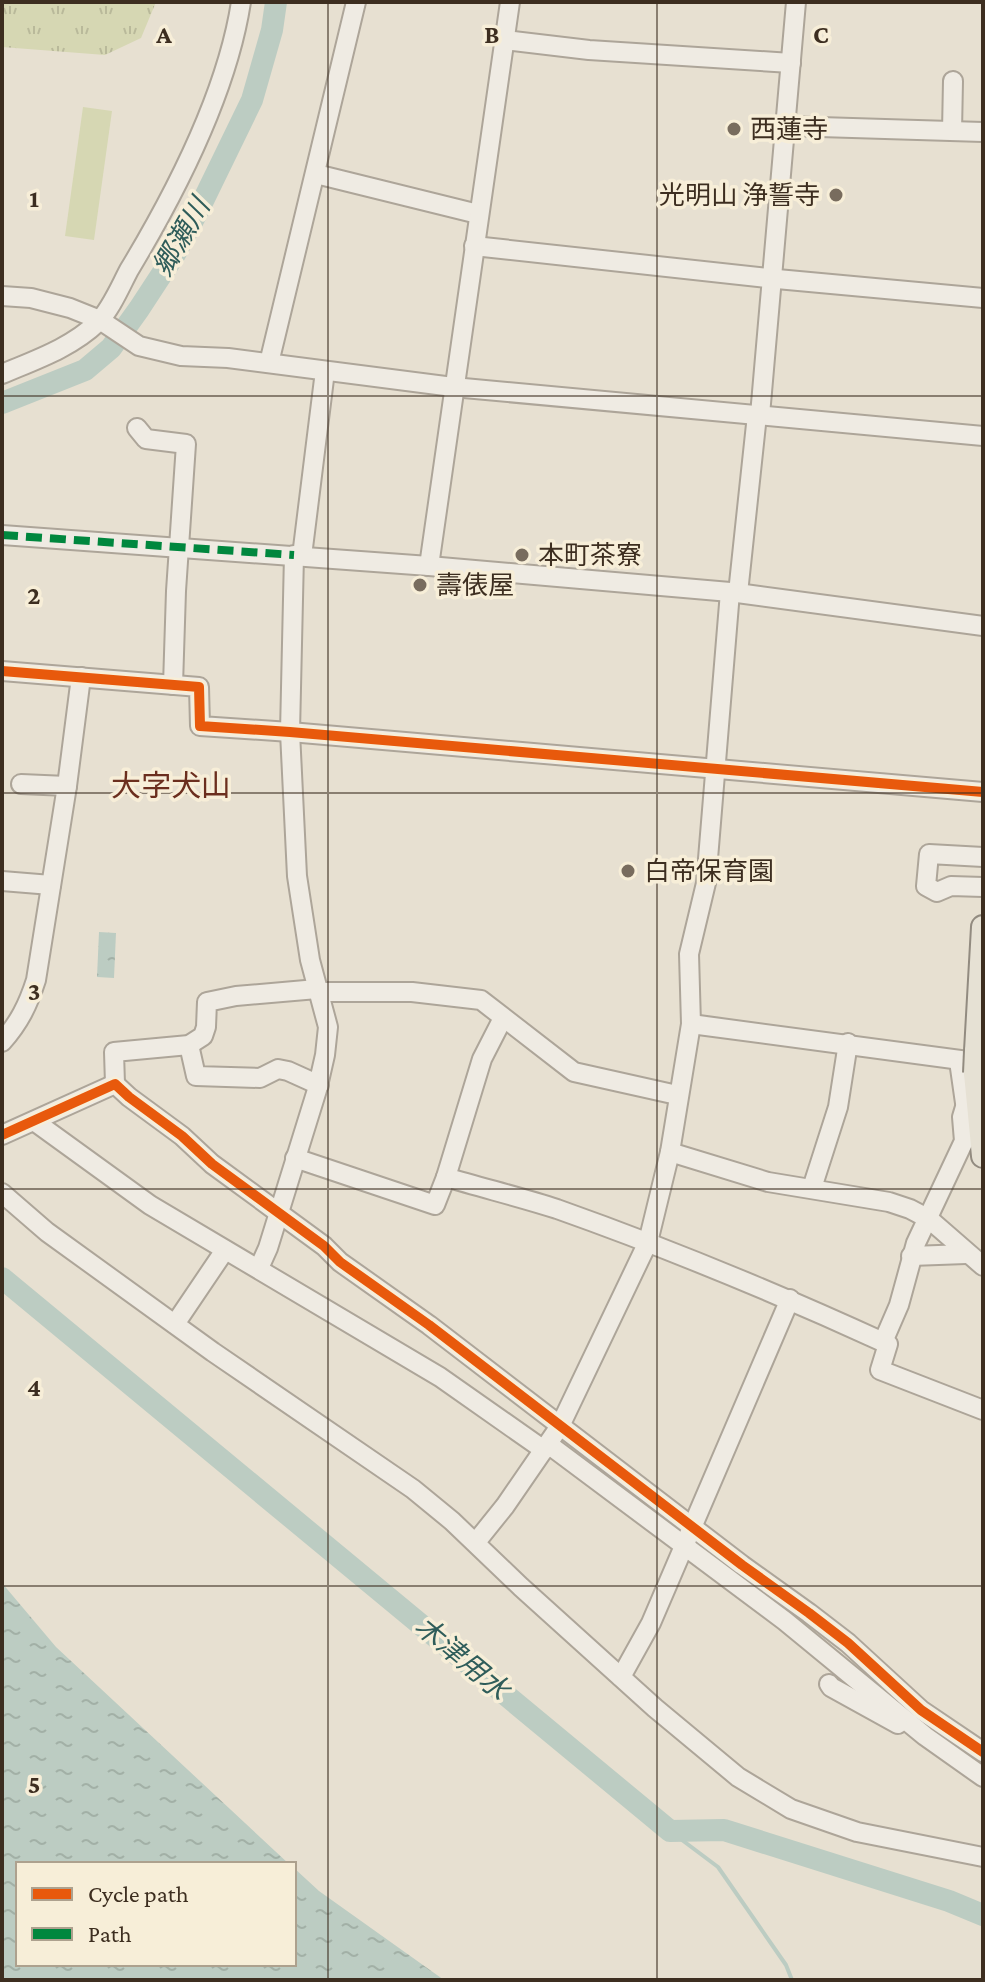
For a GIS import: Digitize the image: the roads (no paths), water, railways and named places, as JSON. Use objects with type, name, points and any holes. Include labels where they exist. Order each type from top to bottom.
[{"type":"main road","points":[[983,927],[975,1073],[983,1148]]},
{"type":"street","points":[[2,374],[65,346],[104,323],[201,136],[237,26],[241,2]]},
{"type":"street","points":[[269,363],[356,2]]},
{"type":"street","points":[[429,566],[510,2]]},
{"type":"street","points":[[476,1542],[560,1426],[648,1242],[670,1152],[691,1024],[689,954],[706,883],[719,701],[758,415],[796,2]]},
{"type":"street","points":[[505,40],[589,50],[791,63]]},
{"type":"street","points":[[952,131],[953,81]]},
{"type":"street","points":[[787,126],[983,132]]},
{"type":"street","points":[[316,174],[478,214]]},
{"type":"street","points":[[474,246],[983,298]]},
{"type":"street","points":[[2,296],[31,298],[70,308],[104,323],[139,346],[181,356],[269,363],[453,387],[983,436]]},
{"type":"street","points":[[259,1268],[319,1085],[328,1027],[317,990],[297,876],[290,732],[298,556],[325,371]]},
{"type":"street","points":[[137,428],[146,439],[186,444],[173,685]]},
{"type":"street","points":[[2,535],[179,546],[734,592],[983,626]]},
{"type":"street","points":[[2,671],[199,687],[200,726],[983,792]]},
{"type":"street","points":[[2,1042],[27,1008],[36,980],[81,677]]},
{"type":"street","points":[[21,784],[67,786]]},
{"type":"street","points":[[983,857],[929,854],[926,886],[937,892],[951,886],[983,887]]},
{"type":"street","points":[[2,881],[51,885]]},
{"type":"street","points":[[677,1095],[574,1072],[481,1000],[412,992],[317,990],[236,996],[207,1002],[203,1036],[189,1045],[114,1052],[115,1084],[182,1136],[212,1164],[848,1643],[911,1713],[983,1752]]},
{"type":"street","points":[[295,1158],[435,1205],[482,1059],[503,1018]]},
{"type":"street","points":[[691,1024],[983,1063]]},
{"type":"street","points":[[812,1188],[838,1107],[848,1043]]},
{"type":"street","points":[[189,1045],[196,1076],[260,1078],[278,1069],[319,1085]]},
{"type":"street","points":[[959,1061],[972,1139],[983,1148]]},
{"type":"street","points":[[2,1135],[115,1084]]},
{"type":"street","points":[[883,1342],[899,1305],[911,1256],[964,1141],[962,1117],[965,1107]]},
{"type":"street","points":[[34,1121],[150,1205],[440,1377],[546,1447],[911,1713],[983,1777]]},
{"type":"street","points":[[670,1152],[768,1182],[889,1202],[929,1219],[983,1266]]},
{"type":"street","points":[[446,1177],[556,1209],[790,1299],[888,1344],[880,1370],[885,1374],[983,1410]]},
{"type":"street","points":[[2,1193],[47,1232],[413,1489],[476,1542],[621,1677],[738,1777],[791,1809],[857,1832],[983,1857]]},
{"type":"street","points":[[175,1324],[225,1250]]},
{"type":"street","points":[[911,1256],[966,1254]]},
{"type":"street","points":[[621,1677],[651,1623],[685,1548],[790,1299]]},
{"type":"street","points":[[829,1684],[901,1725],[911,1713]]},
{"type":"water","points":[[99,932],[116,933],[114,978],[97,977]]},
{"type":"water","points":[[2,1583],[56,1647],[287,1862],[16,1862],[16,1966],[296,1966],[296,1870],[319,1891],[444,1980],[2,1980]]},
{"type":"waterway","name":"郷瀬川","points":[[2,403],[85,370],[111,348],[139,309],[175,254],[252,100],[272,30],[276,2]]},
{"type":"waterway","name":"木津用水","points":[[2,1278],[670,1831],[724,1830],[949,1901],[983,1915]]},
{"type":"waterway","points":[[670,1831],[718,1867],[786,1965],[792,1980]]},
{"type":"place","name":"西蓮寺","points":[[734,129]]},
{"type":"place","name":"光明山 浄誓寺","points":[[836,195]]},
{"type":"place","name":"本町茶寮","points":[[522,555]]},
{"type":"place","name":"壽俵屋","points":[[420,585]]},
{"type":"place","name":"白帝保育園","points":[[628,871]]},
{"type":"district","name":"大字犬山","points":[[171,785]]}]
